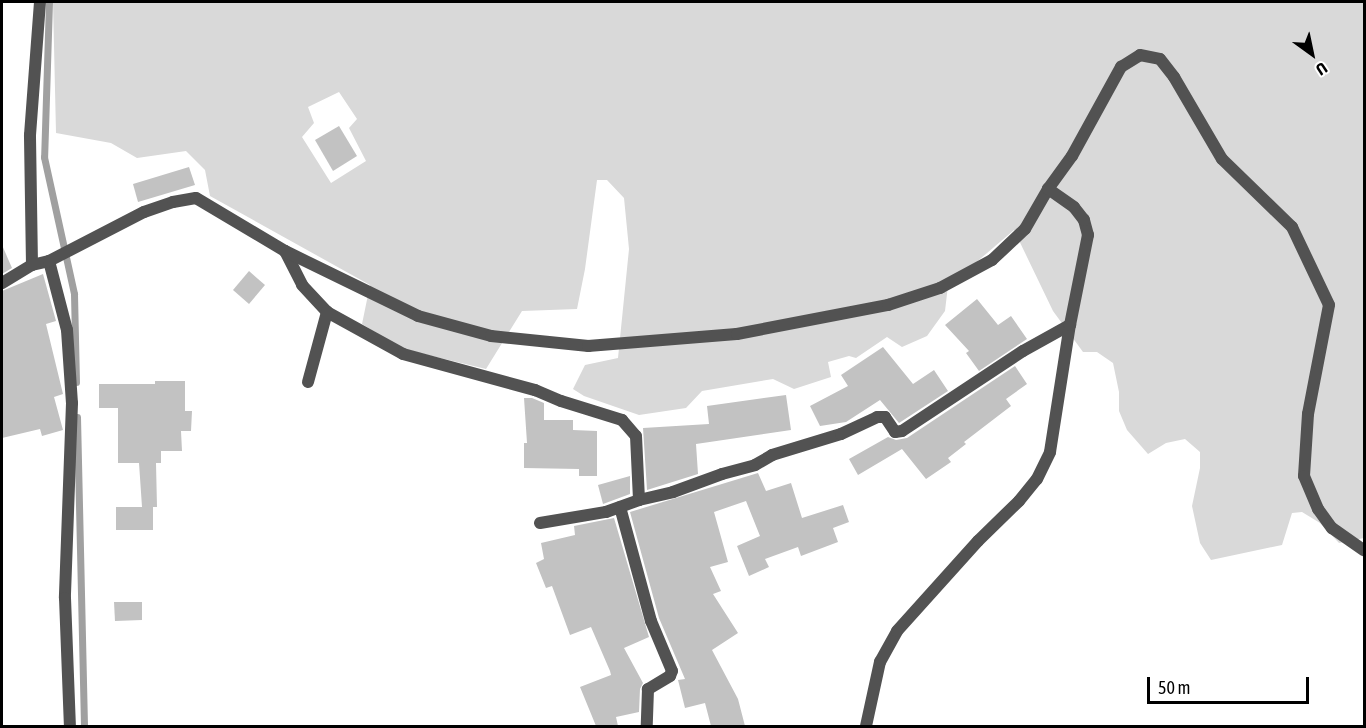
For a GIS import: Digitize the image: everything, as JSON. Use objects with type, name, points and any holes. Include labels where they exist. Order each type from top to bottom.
[{"type":"street","points":[[32,265],[30,135],[40,2]]},
{"type":"street","points":[[2,283],[32,265],[50,260],[144,212],[172,202],[196,198],[285,251],[418,316],[491,336],[588,346],[737,334],[888,305],[940,288],[992,261],[1025,229],[1048,189],[1072,156],[1121,67],[1140,55],[1160,59],[1174,76],[1222,159],[1292,227],[1329,305],[1308,414],[1304,476],[1318,509],[1332,528],[1365,550]]},
{"type":"street","points":[[866,726],[880,662],[897,631],[1037,479],[1050,452],[1070,325],[1089,235],[1084,220],[1074,207],[1048,189]]},
{"type":"street","points":[[285,251],[302,285],[327,312],[403,354],[536,390],[561,401],[622,420],[636,436],[639,500]]},
{"type":"street","points":[[50,260],[67,330],[72,403],[65,598],[70,726]]},
{"type":"street","points":[[308,382],[327,312]]},
{"type":"street","points":[[540,523],[606,512],[639,500],[674,492],[722,474],[755,465],[772,455],[841,434],[877,417],[885,417],[895,432],[902,430],[1023,351],[1070,325]]},
{"type":"street","points":[[620,507],[651,621],[672,671],[670,676],[648,689],[647,726]]},
{"type":"shaded area","points":[[53,2],[1364,2],[1364,538],[1339,543],[1320,523],[1302,512],[1292,513],[1282,545],[1211,560],[1200,543],[1192,506],[1200,468],[1200,452],[1185,439],[1166,443],[1148,454],[1127,430],[1119,411],[1119,392],[1113,363],[1097,352],[1083,352],[1053,311],[1014,230],[973,265],[949,277],[945,311],[927,336],[902,347],[887,337],[856,358],[849,356],[828,362],[831,377],[794,389],[773,379],[702,391],[686,408],[639,415],[584,396],[573,389],[585,365],[618,358],[629,249],[624,198],[607,180],[597,180],[577,309],[522,311],[486,369],[403,349],[362,324],[370,285],[210,196],[205,170],[186,151],[137,158],[111,143],[56,133]],"holes":[[[339,92],[357,119],[349,128],[366,161],[331,183],[302,137],[314,123],[308,107]]]},
{"type":"building","points":[[339,126],[357,156],[333,171],[315,140]]},
{"type":"building","points":[[189,167],[195,185],[138,202],[133,184]]},
{"type":"building","points":[[2,245],[12,268],[2,274]]},
{"type":"building","points":[[249,271],[265,285],[249,304],[233,290]]},
{"type":"building","points":[[43,274],[56,321],[46,324],[63,394],[54,397],[63,430],[42,436],[40,429],[2,438],[2,291]]},
{"type":"building","points":[[977,299],[998,325],[1011,316],[1027,339],[979,371],[966,353],[969,351],[945,325]]},
{"type":"building","points":[[883,347],[913,384],[934,370],[948,391],[899,423],[880,400],[846,422],[820,426],[810,406],[848,386],[841,375]]},
{"type":"building","points":[[1015,366],[1027,384],[1006,399],[1011,406],[964,442],[966,444],[948,458],[951,462],[926,479],[902,449],[858,475],[849,459],[888,437],[896,440],[907,438]]},
{"type":"building","points":[[155,381],[185,381],[185,411],[192,411],[191,431],[181,431],[182,451],[161,451],[161,463],[156,463],[157,507],[153,507],[153,530],[116,530],[116,507],[142,507],[139,463],[118,463],[118,408],[99,408],[99,384],[155,384]]},
{"type":"building","points":[[786,395],[791,430],[696,444],[698,474],[647,490],[643,428],[709,424],[707,406]]},
{"type":"building","points":[[524,398],[532,398],[544,403],[544,420],[573,420],[573,430],[597,431],[597,476],[579,476],[579,469],[524,468],[524,443],[527,443]]},
{"type":"building","points":[[758,473],[766,491],[791,483],[802,518],[843,505],[849,522],[833,528],[838,542],[801,556],[798,547],[765,559],[769,567],[749,576],[737,546],[760,536],[746,501],[714,512],[728,562],[710,567],[721,591],[713,594],[738,633],[712,650],[738,699],[745,726],[711,726],[705,703],[685,708],[678,680],[685,679],[659,618],[630,512]]},
{"type":"building","points":[[630,476],[630,494],[603,504],[598,485]]},
{"type":"building","points":[[614,518],[649,637],[624,648],[643,683],[640,689],[639,712],[616,717],[618,726],[596,726],[580,687],[611,675],[610,671],[591,627],[570,635],[552,586],[546,588],[536,563],[544,559],[541,543],[575,535],[574,526]]},
{"type":"building","points":[[114,602],[142,602],[142,620],[115,621]]},
{"type":"waterway","points":[[49,2],[44,157],[74,294],[76,382]]},
{"type":"waterway","points":[[77,417],[84,726]]}]
